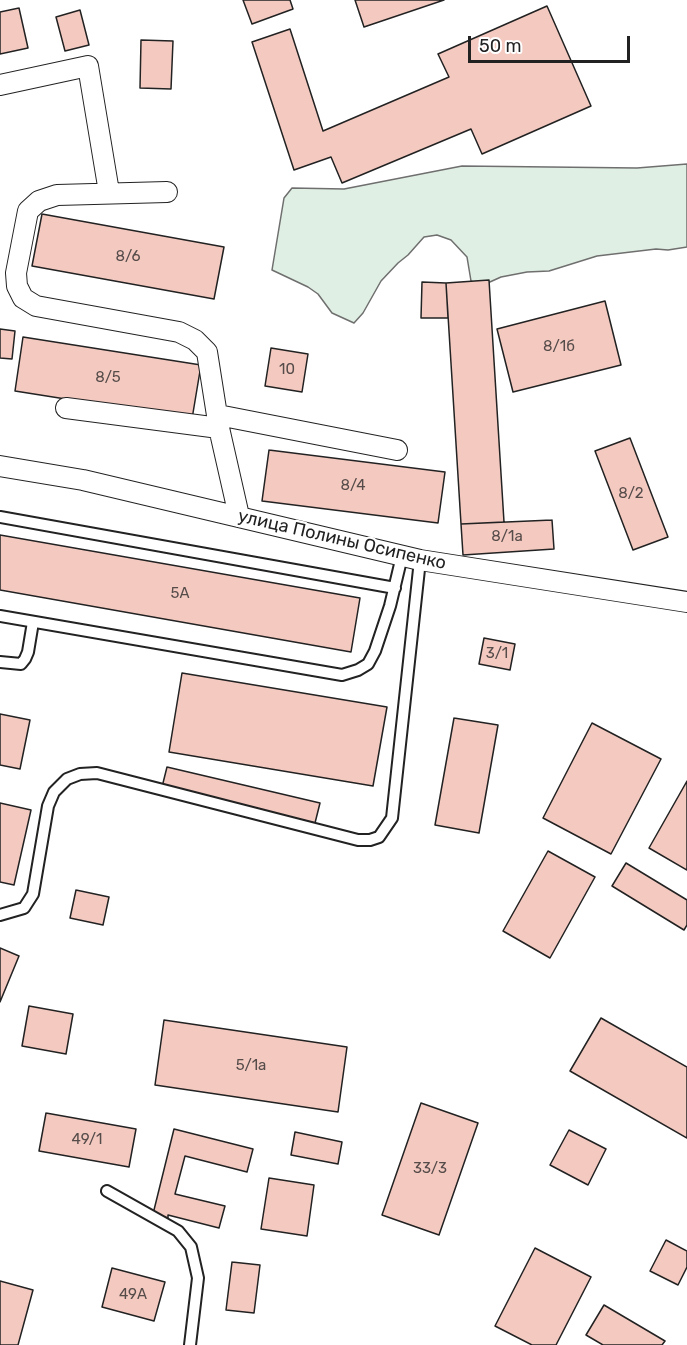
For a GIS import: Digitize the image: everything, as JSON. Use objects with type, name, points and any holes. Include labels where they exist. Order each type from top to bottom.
[{"type":"street","points":[[0,86],[88,66],[109,192]]},
{"type":"street","points":[[167,192],[57,195],[39,201],[28,211],[15,273],[17,286],[23,298],[36,306],[179,332],[195,340],[207,352],[218,422],[239,516]]},
{"type":"street","points":[[66,408],[218,422],[397,450]]},
{"type":"street","name":"улица Полины Осипенко","points":[[0,466],[83,480],[411,558],[687,602]]},
{"type":"lane","points":[[0,517],[395,588]]},
{"type":"lane","points":[[0,616],[342,675],[368,664],[375,651],[395,588],[411,558]]},
{"type":"lane","points":[[0,915],[24,908],[33,894],[48,806],[54,792],[67,779],[80,774],[97,773],[358,840],[379,837],[386,830],[392,818],[411,558]]},
{"type":"lane","points":[[0,662],[21,664],[28,652],[33,622]]},
{"type":"lane","points":[[107,1191],[178,1231],[191,1248],[198,1278],[190,1345]]},
{"type":"green space","points":[[687,164],[687,247],[597,256],[549,271],[501,277],[481,286],[471,281],[467,257],[451,240],[437,235],[424,237],[381,281],[363,313],[354,323],[332,313],[318,294],[308,287],[272,270],[284,198],[292,188],[344,189],[462,166],[637,168]]},
{"type":"building","points":[[243,0],[290,0],[293,9],[252,24]]},
{"type":"building","points":[[355,0],[444,0],[364,27]]},
{"type":"building","points":[[547,6],[591,106],[482,154],[471,129],[342,183],[331,157],[294,170],[252,42],[290,29],[323,131],[449,77],[438,54]]},
{"type":"building","points":[[19,8],[28,48],[0,54],[0,12]]},
{"type":"building","points":[[80,10],[89,45],[65,51],[56,17]]},
{"type":"building","points":[[141,40],[173,41],[171,89],[140,88]]},
{"type":"building","points":[[42,214],[224,247],[214,299],[32,266]]},
{"type":"building","points":[[489,280],[504,522],[461,524],[446,283]]},
{"type":"building","points":[[422,282],[446,283],[448,318],[421,318]]},
{"type":"building","points":[[605,301],[621,365],[513,392],[497,329]]},
{"type":"building","points":[[0,329],[15,331],[12,359],[0,358]]},
{"type":"building","points":[[23,337],[201,365],[192,419],[15,391]]},
{"type":"building","points":[[271,348],[308,354],[302,392],[265,386]]},
{"type":"building","points":[[630,438],[668,537],[633,550],[595,451]]},
{"type":"building","points":[[269,450],[445,472],[438,523],[262,501]]},
{"type":"building","points":[[552,520],[554,549],[463,555],[461,524]]},
{"type":"building","points":[[0,535],[360,598],[351,652],[0,590]]},
{"type":"building","points":[[484,638],[515,644],[510,670],[479,664]]},
{"type":"building","points":[[182,673],[387,707],[373,786],[169,752]]},
{"type":"building","points":[[0,714],[30,720],[20,769],[0,765]]},
{"type":"building","points":[[454,718],[498,725],[479,833],[435,825]]},
{"type":"building","points":[[592,723],[661,759],[611,854],[543,818]]},
{"type":"building","points":[[167,767],[320,803],[315,823],[162,787]]},
{"type":"building","points":[[687,781],[687,870],[649,848]]},
{"type":"building","points":[[0,803],[31,810],[14,885],[0,882]]},
{"type":"building","points":[[548,851],[595,877],[550,958],[503,931]]},
{"type":"building","points":[[626,863],[687,900],[687,925],[684,930],[612,886]]},
{"type":"building","points":[[76,890],[109,897],[103,925],[70,918]]},
{"type":"building","points":[[0,948],[19,956],[0,1002]]},
{"type":"building","points":[[29,1006],[73,1014],[66,1054],[22,1046]]},
{"type":"building","points":[[601,1018],[687,1067],[687,1138],[570,1071]]},
{"type":"building","points":[[164,1020],[347,1047],[338,1112],[155,1085]]},
{"type":"building","points":[[421,1103],[478,1123],[439,1235],[382,1215]]},
{"type":"building","points":[[46,1113],[136,1129],[129,1167],[39,1151]]},
{"type":"building","points":[[174,1129],[253,1149],[247,1172],[185,1156],[175,1194],[225,1206],[219,1228],[168,1215],[168,1218],[153,1214]]},
{"type":"building","points":[[569,1130],[606,1149],[588,1185],[550,1165]]},
{"type":"building","points":[[295,1132],[342,1142],[338,1164],[291,1155]]},
{"type":"building","points":[[269,1178],[314,1185],[307,1236],[261,1229]]},
{"type":"building","points":[[666,1240],[687,1251],[687,1267],[678,1285],[650,1271]]},
{"type":"building","points":[[535,1248],[591,1277],[556,1345],[532,1345],[495,1326]]},
{"type":"building","points":[[232,1262],[260,1265],[254,1313],[226,1310]]},
{"type":"building","points":[[112,1268],[165,1282],[154,1321],[102,1307]]},
{"type":"building","points":[[0,1281],[33,1290],[18,1345],[0,1345]]},
{"type":"building","points":[[604,1305],[665,1341],[662,1345],[603,1345],[586,1335]]}]
